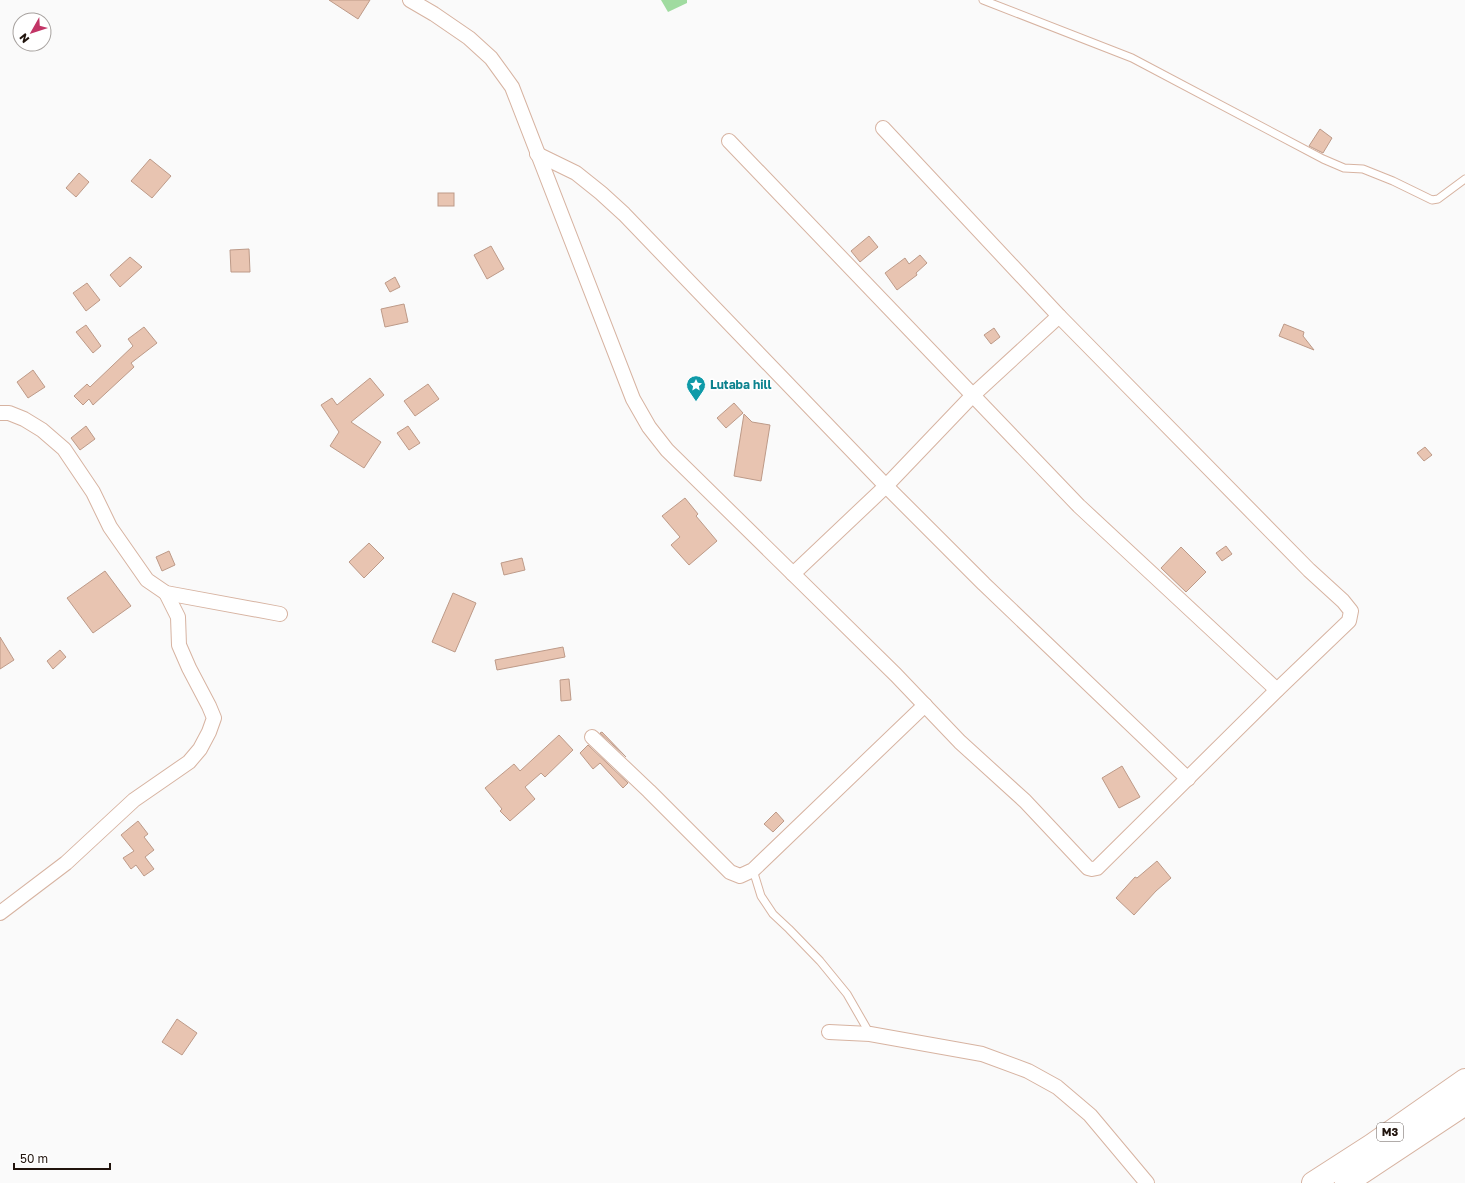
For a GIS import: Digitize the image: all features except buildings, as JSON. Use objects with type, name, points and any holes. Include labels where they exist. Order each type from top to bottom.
[{"type":"highway","name":"M3","points":[[1313,1183],[1372,1145],[1465,1080]]},
{"type":"highway","name":"M3","points":[[1346,1183],[1465,1104]]},
{"type":"street","points":[[410,0],[434,14],[469,38],[491,58],[512,87],[633,399],[649,427],[667,450],[925,704],[960,742],[1026,801],[1088,868],[1097,868],[1349,621],[1350,611],[1343,601],[1309,570],[1059,316],[883,128]]},
{"type":"street","points":[[728,140],[1079,506],[1277,690]]},
{"type":"street","points":[[537,154],[576,173],[624,214],[886,486],[984,584],[1188,779]]},
{"type":"street","points":[[793,574],[886,486],[973,395],[1059,316]]},
{"type":"street","points":[[0,413],[9,413],[24,419],[42,430],[64,449],[93,492],[110,527],[147,580],[166,593],[280,614]]},
{"type":"street","points":[[0,913],[66,863],[134,800],[189,762],[200,749],[206,738],[214,718],[179,645],[178,617],[166,593]]},
{"type":"street","points":[[592,738],[649,791],[730,872],[740,876],[753,870],[925,704]]},
{"type":"street","points":[[829,1032],[870,1034],[982,1054],[1028,1071],[1057,1087],[1090,1115],[1147,1183]]},
{"type":"lane","points":[[983,0],[1132,58],[1323,159],[1344,168],[1363,169],[1393,180],[1432,200],[1438,199],[1465,179]]},
{"type":"lane","points":[[753,870],[761,896],[773,914],[820,960],[847,994],[870,1034]]},
{"type":"green space","points":[[661,0],[687,0],[687,3],[668,12]]},
{"type":"place","name":"Lutaba hill","points":[[696,402]]}]
